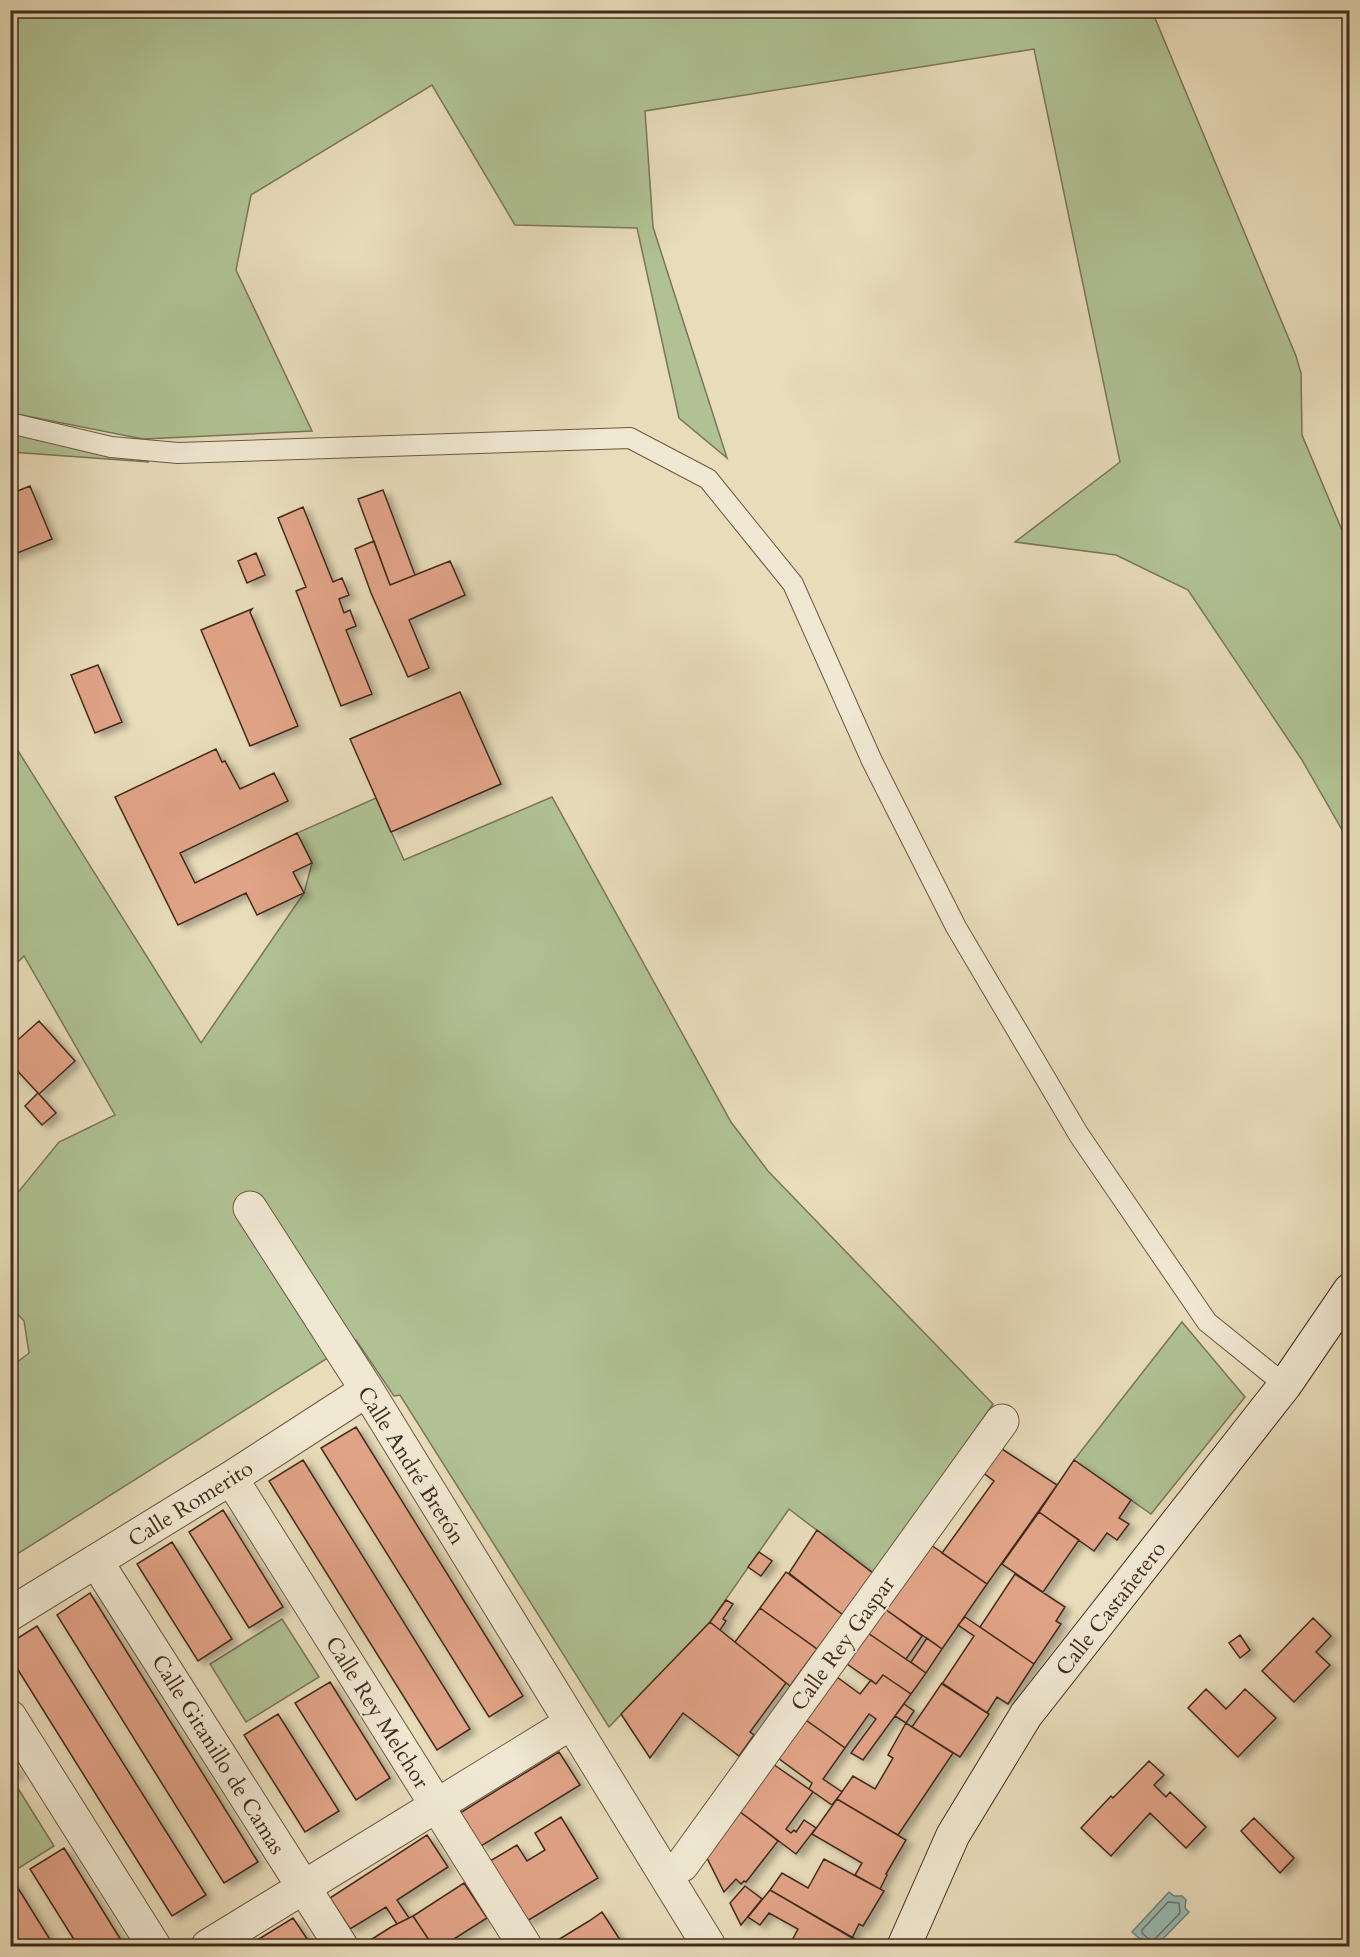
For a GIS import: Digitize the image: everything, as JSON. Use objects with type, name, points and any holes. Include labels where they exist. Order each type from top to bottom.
[{"type":"street","name":"Calle André Bretón","points":[[250,1208],[367,1390],[709,1947]]},
{"type":"street","name":"Calle Castañetero","points":[[904,1947],[953,1835],[1026,1714],[1285,1385],[1350,1290]]},
{"type":"street","name":"Calle Romerito","points":[[10,1614],[231,1478],[367,1390]]},
{"type":"street","name":"Calle Rey Gaspar","points":[[682,1865],[1002,1421]]},
{"type":"street","name":"Calle Rey Melchor","points":[[231,1478],[525,1947]]},
{"type":"street","name":"Calle Gitanillo de Camas","points":[[96,1561],[341,1947]]},
{"type":"street","points":[[10,1717],[154,1947]]},
{"type":"street","name":"Calle André Bretón","points":[[571,1723],[609,1757],[682,1865],[731,1947]]},
{"type":"street","points":[[208,1947],[571,1723]]},
{"type":"lane","points":[[10,423],[111,447],[178,453],[630,438],[708,479],[793,584],[872,761],[956,927],[1079,1135],[1207,1322],[1285,1385]]},
{"type":"green space","points":[[10,11],[1152,11],[1296,356],[1301,373],[1302,435],[1349,547],[1349,842],[1302,760],[1188,590],[1116,555],[1015,542],[1120,462],[1034,49],[645,111],[653,227],[727,458],[679,418],[637,228],[515,225],[432,85],[251,195],[236,270],[312,431],[143,439],[11,413]]},
{"type":"green space","points":[[11,431],[149,462],[11,452]]},
{"type":"green space","points":[[10,738],[201,1043],[304,893],[312,863],[297,833],[376,798],[404,860],[552,797],[731,1122],[768,1171],[993,1404],[874,1574],[789,1509],[710,1622],[609,1727],[400,1395],[394,1396],[356,1340],[11,1558],[11,1367],[29,1353],[24,1321],[11,1307],[11,1201],[59,1142],[115,1115],[24,956],[11,969]]},
{"type":"green space","points":[[1182,1322],[1245,1397],[1151,1514],[1074,1460]]},
{"type":"green space","points":[[282,1619],[319,1677],[246,1722],[210,1664]]},
{"type":"green space","points":[[14,1782],[54,1846],[11,1873],[10,1785]]},
{"type":"water","points":[[1169,1892],[1174,1896],[1182,1896],[1186,1900],[1185,1908],[1189,1912],[1156,1946],[1148,1946],[1132,1932]]},
{"type":"building","points":[[30,486],[52,539],[10,556],[10,494]]},
{"type":"building","points":[[383,490],[415,575],[390,585],[358,499]]},
{"type":"building","points":[[303,507],[333,582],[342,578],[349,595],[339,599],[344,613],[350,610],[356,626],[346,630],[372,694],[341,706],[296,591],[306,587],[278,518]]},
{"type":"building","points":[[374,541],[390,585],[450,561],[465,595],[409,620],[429,668],[408,677],[371,593],[355,549]]},
{"type":"building","points":[[256,553],[265,575],[247,583],[238,561]]},
{"type":"building","points":[[252,609],[250,612],[298,726],[250,746],[201,630]]},
{"type":"building","points":[[98,665],[122,722],[95,733],[71,675]]},
{"type":"building","points":[[460,692],[501,784],[391,832],[350,739]]},
{"type":"building","points":[[216,749],[240,789],[274,773],[288,801],[180,853],[195,883],[297,833],[312,863],[293,872],[304,893],[257,915],[246,893],[178,925],[115,797]]},
{"type":"building","points":[[39,1021],[75,1061],[39,1094],[56,1113],[42,1125],[25,1106],[38,1093],[10,1063],[10,1047]]},
{"type":"building","points":[[356,1427],[523,1696],[489,1717],[321,1448]]},
{"type":"building","points":[[999,1447],[1057,1485],[987,1584],[942,1553],[994,1481],[982,1472]]},
{"type":"building","points":[[303,1460],[470,1729],[437,1750],[269,1481]]},
{"type":"building","points":[[1074,1460],[1131,1500],[1119,1518],[1129,1524],[1117,1540],[1107,1533],[1094,1551],[1039,1512]]},
{"type":"building","points":[[223,1510],[283,1607],[249,1628],[189,1532]]},
{"type":"building","points":[[1039,1512],[1079,1540],[1043,1592],[1002,1564]]},
{"type":"building","points":[[817,1530],[874,1574],[843,1615],[789,1573]]},
{"type":"building","points":[[172,1542],[232,1639],[198,1661],[137,1564]]},
{"type":"building","points":[[931,1545],[987,1584],[942,1649],[885,1609]]},
{"type":"building","points":[[759,1552],[772,1561],[761,1576],[748,1567]]},
{"type":"building","points":[[786,1572],[843,1615],[817,1649],[760,1608]]},
{"type":"building","points":[[1015,1574],[1065,1607],[1056,1621],[1061,1624],[1034,1664],[980,1627]]},
{"type":"building","points":[[90,1593],[258,1862],[224,1883],[57,1615]]},
{"type":"building","points":[[726,1600],[733,1604],[723,1619],[726,1621],[720,1630],[710,1622]]},
{"type":"building","points":[[760,1608],[817,1649],[790,1686],[735,1642]]},
{"type":"building","points":[[885,1609],[922,1636],[906,1659],[868,1633]]},
{"type":"building","points":[[965,1617],[1034,1664],[1008,1704],[997,1697],[987,1713],[942,1684],[974,1636],[958,1625]]},
{"type":"building","points":[[1313,1618],[1331,1636],[1316,1652],[1330,1665],[1294,1702],[1262,1671]]},
{"type":"building","points":[[710,1622],[786,1683],[750,1732],[754,1735],[739,1756],[683,1713],[650,1758],[621,1714]]},
{"type":"building","points":[[37,1626],[206,1895],[172,1916],[10,1657],[10,1643]]},
{"type":"building","points":[[868,1633],[926,1673],[911,1694],[883,1675],[876,1684],[847,1664]]},
{"type":"building","points":[[1240,1635],[1250,1650],[1240,1658],[1229,1643]]},
{"type":"building","points":[[927,1638],[942,1649],[926,1673],[911,1662]]},
{"type":"building","points":[[883,1675],[911,1694],[863,1760],[851,1753],[876,1719],[869,1714],[845,1748],[806,1720],[837,1677],[860,1694],[871,1680],[876,1684]]},
{"type":"building","points":[[330,1682],[390,1778],[356,1800],[295,1703]]},
{"type":"building","points":[[942,1683],[989,1714],[960,1757],[912,1727]]},
{"type":"building","points":[[1206,1689],[1226,1709],[1245,1689],[1276,1718],[1238,1757],[1188,1708]]},
{"type":"building","points":[[904,1704],[914,1711],[906,1723],[895,1716]]},
{"type":"building","points":[[278,1714],[339,1811],[305,1832],[244,1735]]},
{"type":"building","points":[[806,1720],[845,1748],[823,1779],[842,1792],[832,1805],[809,1789],[812,1783],[778,1758]]},
{"type":"building","points":[[906,1723],[953,1753],[898,1835],[837,1799],[853,1776],[875,1789],[893,1758],[888,1755]]},
{"type":"building","points":[[559,1752],[580,1785],[481,1846],[460,1813]]},
{"type":"building","points":[[1149,1761],[1164,1775],[1154,1785],[1166,1797],[1170,1792],[1206,1827],[1186,1848],[1150,1813],[1111,1856],[1081,1828]]},
{"type":"building","points":[[10,1762],[18,1773],[10,1777]]},
{"type":"building","points":[[773,1764],[813,1792],[786,1829],[791,1833],[794,1830],[796,1832],[804,1820],[816,1828],[796,1854],[739,1811]]},
{"type":"building","points":[[837,1799],[906,1840],[880,1889],[855,1875],[862,1863],[812,1834]]},
{"type":"building","points":[[739,1811],[778,1841],[746,1882],[741,1884],[736,1879],[724,1892],[706,1856]]},
{"type":"building","points":[[561,1817],[598,1878],[527,1921],[490,1861],[517,1845],[527,1861],[545,1850],[535,1833]]},
{"type":"building","points":[[1254,1818],[1294,1858],[1280,1873],[1241,1831]]},
{"type":"building","points":[[427,1835],[448,1867],[397,1900],[409,1918],[397,1924],[386,1907],[350,1929],[330,1898]]},
{"type":"building","points":[[64,1848],[124,1945],[78,1946],[30,1869]]},
{"type":"building","points":[[824,1859],[884,1891],[863,1926],[859,1924],[852,1938],[770,1890],[782,1873],[808,1888]]},
{"type":"building","points":[[13,1880],[54,1946],[10,1946],[10,1881]]},
{"type":"building","points":[[464,1883],[487,1918],[443,1946],[433,1946],[413,1916]]},
{"type":"building","points":[[745,1886],[762,1899],[741,1925],[730,1903]]},
{"type":"building","points":[[770,1890],[857,1940],[853,1946],[789,1946],[798,1929],[769,1913],[760,1925],[748,1917]]},
{"type":"building","points":[[602,1912],[624,1946],[548,1946],[589,1921]]},
{"type":"building","points":[[413,1916],[433,1946],[361,1946],[391,1927]]},
{"type":"building","points":[[293,1918],[312,1946],[247,1946],[254,1942]]},
{"type":"building","points":[[1136,1939],[1143,1946],[1128,1946]]}]
